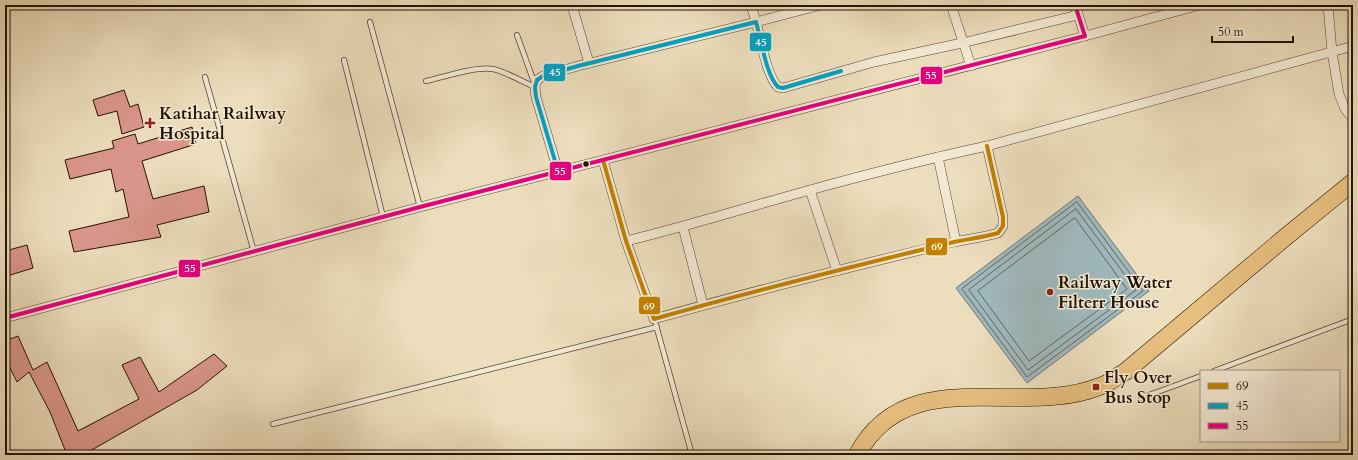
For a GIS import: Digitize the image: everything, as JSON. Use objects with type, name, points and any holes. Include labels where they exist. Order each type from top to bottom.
[{"type":"highway","points":[[857,455],[869,435],[880,424],[897,412],[916,404],[934,400],[959,398],[998,399],[1057,396],[1082,392],[1102,386],[1125,372],[1288,234],[1353,182]]},
{"type":"street","points":[[573,5],[589,63]]},
{"type":"street","points":[[751,5],[770,74],[774,84],[778,88],[783,88],[874,62],[962,43],[1078,15]]},
{"type":"street","points":[[558,171],[536,97],[535,87],[537,80],[543,76],[589,63],[821,5]]},
{"type":"street","points":[[951,5],[962,43],[971,66]]},
{"type":"street","points":[[1075,5],[1085,36]]},
{"type":"street","points":[[5,318],[420,207],[971,66],[1200,5]]},
{"type":"street","points":[[1328,5],[1332,52],[1339,94],[1345,109],[1353,119]]},
{"type":"street","points":[[626,241],[683,227],[810,190],[987,146],[1353,46]]},
{"type":"street","points":[[603,160],[626,241],[656,323],[704,305],[956,242],[998,233],[1003,226],[1004,217],[987,146]]},
{"type":"street","points":[[938,157],[956,242]]},
{"type":"street","points":[[810,190],[837,272]]},
{"type":"street","points":[[683,227],[704,305]]},
{"type":"lane","points":[[370,22],[420,207]]},
{"type":"lane","points":[[516,35],[535,87]]},
{"type":"lane","points":[[344,60],[383,217]]},
{"type":"lane","points":[[426,81],[487,68],[500,71],[535,87]]},
{"type":"lane","points":[[205,78],[254,252]]},
{"type":"lane","points":[[1217,370],[1353,319]]},
{"type":"lane","points":[[273,424],[656,323],[692,455]]},
{"type":"lane","points":[[1141,398],[1200,376]]},
{"type":"water","points":[[1078,196],[1149,291],[1027,383],[956,288]]},
{"type":"building","points":[[124,90],[130,107],[138,104],[144,127],[122,134],[117,111],[98,116],[93,100]]},
{"type":"building","points":[[192,127],[196,144],[142,161],[153,199],[204,186],[209,212],[157,225],[161,237],[74,252],[69,231],[129,217],[123,189],[116,192],[111,169],[70,179],[65,160],[114,148],[112,141],[135,134],[138,144]]},
{"type":"building","points":[[27,245],[33,268],[7,276],[5,269],[5,251]]},
{"type":"building","points":[[18,336],[33,370],[47,362],[78,431],[139,399],[122,365],[140,357],[159,392],[214,354],[227,366],[197,390],[83,455],[67,455],[50,412],[29,372],[17,382],[5,358],[5,341]]},
{"type":"transit line","name":"55","points":[[5,318],[420,207],[1085,36],[1075,5]]},
{"type":"transit line","name":"45","points":[[558,171],[536,97],[535,87],[537,80],[543,76],[756,22],[767,66],[778,87],[783,88],[841,71]]},
{"type":"transit line","name":"69","points":[[603,160],[626,241],[654,319],[841,270],[954,242],[998,233],[1003,226],[1003,217],[987,146]]},
{"type":"place","name":"Katihar Railway Hospital","points":[[150,123]]},
{"type":"place","name":"Railway Water Filterr House","points":[[1050,292]]},
{"type":"place","name":"Fly Over Bus Stop","points":[[1096,387]]}]
